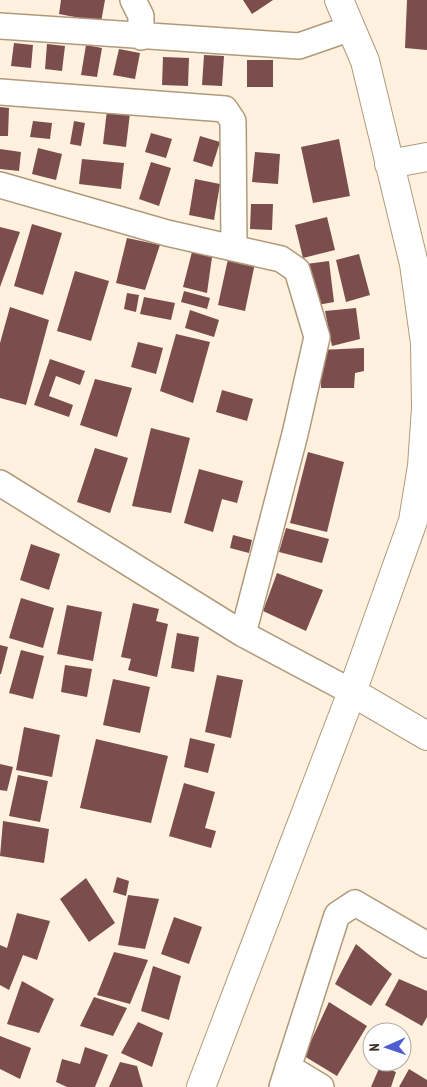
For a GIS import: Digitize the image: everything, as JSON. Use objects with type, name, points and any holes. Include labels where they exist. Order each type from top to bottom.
[{"type":"street","points":[[133,0],[141,16],[141,37]]},
{"type":"street","points":[[202,1087],[352,692],[420,522],[426,408],[425,343],[414,264],[365,61],[339,0]]},
{"type":"street","points":[[0,26],[141,37],[299,46],[351,28]]},
{"type":"street","points":[[0,92],[225,108],[233,121],[234,247]]},
{"type":"street","points":[[389,164],[427,158]]},
{"type":"street","points":[[0,185],[167,233],[281,259],[297,270],[317,337],[295,434],[243,634]]},
{"type":"street","points":[[0,483],[243,634],[352,692],[427,736]]},
{"type":"street","points":[[322,1087],[285,1077],[337,915],[355,903],[427,945]]},
{"type":"building","points":[[61,0],[105,0],[101,22],[59,14]]},
{"type":"building","points":[[243,0],[273,0],[252,14]]},
{"type":"building","points":[[407,0],[427,0],[427,50],[405,48]]},
{"type":"building","points":[[14,43],[33,45],[31,68],[11,66]]},
{"type":"building","points":[[47,44],[65,46],[62,71],[45,69]]},
{"type":"building","points":[[86,45],[102,48],[97,77],[81,75]]},
{"type":"building","points":[[119,49],[140,53],[135,79],[113,75]]},
{"type":"building","points":[[204,55],[224,56],[222,86],[202,85]]},
{"type":"building","points":[[163,57],[189,58],[188,86],[162,85]]},
{"type":"building","points":[[247,60],[273,60],[273,87],[247,87]]},
{"type":"building","points":[[0,107],[9,108],[8,136],[0,136]]},
{"type":"building","points":[[107,110],[130,113],[126,147],[103,144]]},
{"type":"building","points":[[33,121],[52,123],[50,139],[30,137]]},
{"type":"building","points":[[74,121],[85,123],[81,146],[70,144]]},
{"type":"building","points":[[151,133],[172,139],[166,158],[145,152]]},
{"type":"building","points":[[200,136],[220,142],[212,167],[193,161]]},
{"type":"building","points":[[339,139],[350,196],[313,203],[301,147]]},
{"type":"building","points":[[38,148],[62,154],[56,180],[32,174]]},
{"type":"building","points":[[0,149],[21,152],[19,171],[0,169]]},
{"type":"building","points":[[255,152],[280,154],[278,184],[252,182]]},
{"type":"building","points":[[82,159],[124,163],[121,189],[79,184]]},
{"type":"building","points":[[151,162],[171,168],[159,206],[139,199]]},
{"type":"building","points":[[195,179],[220,184],[214,220],[189,215]]},
{"type":"building","points":[[251,204],[273,204],[272,230],[250,229]]},
{"type":"building","points":[[327,217],[335,250],[303,258],[295,225]]},
{"type":"building","points":[[32,224],[62,233],[43,295],[14,286]]},
{"type":"building","points":[[0,227],[20,232],[0,287]]},
{"type":"building","points":[[127,238],[160,245],[145,290],[116,283]]},
{"type":"building","points":[[193,248],[213,250],[207,293],[183,287]]},
{"type":"building","points":[[359,254],[370,295],[346,302],[336,260]]},
{"type":"building","points":[[228,259],[255,263],[245,311],[218,305]]},
{"type":"building","points":[[329,261],[334,302],[312,306],[306,264]]},
{"type":"building","points":[[75,271],[109,281],[91,341],[57,331]]},
{"type":"building","points":[[184,291],[210,298],[207,309],[181,302]]},
{"type":"building","points":[[127,293],[139,295],[136,312],[124,309]]},
{"type":"building","points":[[144,297],[175,303],[171,320],[140,314]]},
{"type":"building","points":[[10,307],[49,320],[26,405],[0,398],[0,343]]},
{"type":"building","points":[[356,308],[360,339],[332,346],[325,311]]},
{"type":"building","points":[[190,310],[219,320],[214,337],[185,328]]},
{"type":"building","points":[[176,334],[210,342],[193,403],[160,391]]},
{"type":"building","points":[[138,342],[163,348],[156,374],[131,367]]},
{"type":"building","points":[[364,348],[364,371],[355,373],[354,388],[321,388],[320,350]]},
{"type":"building","points":[[50,359],[85,371],[80,385],[56,376],[49,396],[73,405],[69,417],[34,405]]},
{"type":"building","points":[[95,379],[132,388],[117,437],[80,425]]},
{"type":"building","points":[[222,390],[253,399],[247,421],[216,412]]},
{"type":"building","points":[[151,428],[190,438],[171,513],[132,506]]},
{"type":"building","points":[[95,448],[128,458],[110,513],[77,502]]},
{"type":"building","points":[[308,452],[344,462],[327,532],[290,523]]},
{"type":"building","points":[[199,469],[243,481],[237,503],[222,499],[213,532],[184,523]]},
{"type":"building","points":[[286,528],[329,539],[322,563],[279,552]]},
{"type":"building","points":[[233,535],[252,540],[249,553],[230,548]]},
{"type":"building","points":[[31,544],[60,554],[49,590],[20,580]]},
{"type":"building","points":[[277,573],[323,590],[306,631],[263,611]]},
{"type":"building","points":[[21,598],[54,608],[43,648],[9,638]]},
{"type":"building","points":[[133,603],[159,609],[156,621],[168,624],[157,677],[128,670],[131,659],[121,657]]},
{"type":"building","points":[[67,605],[102,612],[93,661],[57,654]]},
{"type":"building","points":[[177,633],[199,637],[194,672],[171,668]]},
{"type":"building","points":[[0,645],[8,647],[1,674],[0,674]]},
{"type":"building","points":[[21,650],[44,656],[33,699],[9,693]]},
{"type":"building","points":[[65,665],[92,669],[87,697],[61,692]]},
{"type":"building","points":[[217,675],[243,680],[231,738],[205,732]]},
{"type":"building","points":[[113,679],[150,687],[140,733],[103,725]]},
{"type":"building","points":[[24,727],[60,735],[52,777],[16,770]]},
{"type":"building","points":[[190,738],[215,744],[208,773],[184,767]]},
{"type":"building","points":[[96,739],[168,756],[151,823],[80,808]]},
{"type":"building","points":[[0,764],[13,767],[7,791],[0,790]]},
{"type":"building","points":[[18,775],[48,781],[40,822],[9,816]]},
{"type":"building","points":[[184,783],[215,792],[205,828],[216,831],[211,848],[169,836]]},
{"type":"building","points":[[3,821],[49,829],[44,863],[0,856]]},
{"type":"building","points":[[117,877],[129,881],[126,896],[113,892]]},
{"type":"building","points":[[86,878],[115,923],[89,942],[60,899]]},
{"type":"building","points":[[128,895],[159,899],[145,949],[118,945]]},
{"type":"building","points":[[17,913],[50,921],[37,960],[23,955],[9,990],[0,985],[0,945],[7,948]]},
{"type":"building","points":[[174,917],[202,927],[189,964],[161,954]]},
{"type":"building","points":[[356,944],[392,974],[371,1006],[335,984]]},
{"type":"building","points":[[114,952],[148,960],[130,1004],[97,995]]},
{"type":"building","points":[[153,966],[181,976],[169,1020],[141,1011]]},
{"type":"building","points":[[399,979],[427,991],[427,1017],[422,1026],[385,1005]]},
{"type":"building","points":[[22,981],[54,999],[39,1033],[7,1024]]},
{"type":"building","points":[[94,997],[127,1008],[113,1036],[80,1026]]},
{"type":"building","points":[[329,1002],[362,1023],[362,1034],[337,1076],[304,1056]]},
{"type":"building","points":[[138,1022],[163,1033],[152,1067],[121,1053]]},
{"type":"building","points":[[0,1036],[31,1048],[20,1079],[0,1069]]},
{"type":"building","points":[[85,1047],[108,1055],[95,1087],[67,1087],[56,1082],[62,1059],[80,1064]]},
{"type":"building","points":[[120,1062],[137,1066],[143,1087],[109,1087]]},
{"type":"building","points":[[412,1071],[427,1080],[427,1087],[399,1087],[407,1072]]},
{"type":"building","points":[[377,1072],[396,1072],[391,1087],[371,1087]]}]
